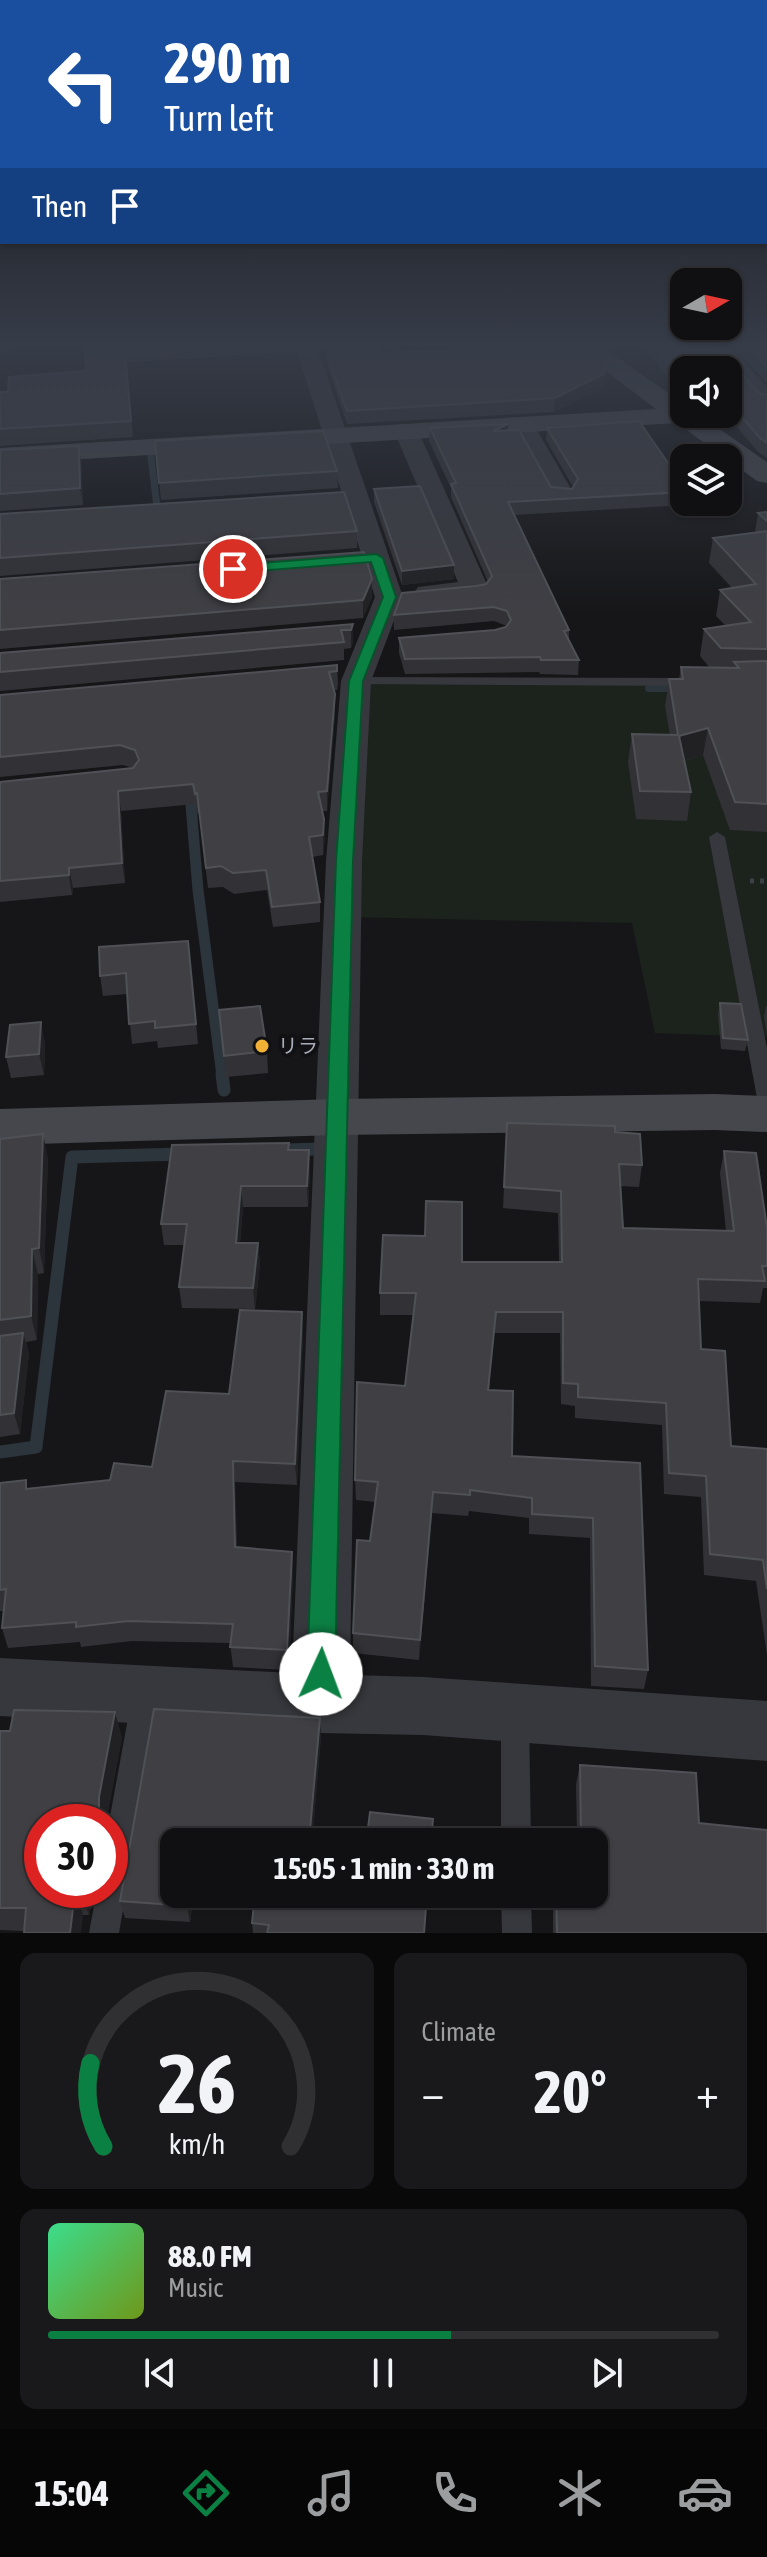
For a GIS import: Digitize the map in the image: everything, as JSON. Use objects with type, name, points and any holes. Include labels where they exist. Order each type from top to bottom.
[{"type":"main road","points":[[0,456],[385,434]]},
{"type":"main road","points":[[709,434],[767,475]]},
{"type":"main road","points":[[0,1127],[338,1117],[767,1114]]},
{"type":"street","points":[[389,597],[475,589],[408,434]]},
{"type":"street","points":[[528,434],[562,494]]},
{"type":"street","points":[[320,1704],[344,861],[362,653],[389,597],[335,437]]},
{"type":"street","points":[[324,501],[355,498]]},
{"type":"street","points":[[345,561],[376,558]]},
{"type":"street","points":[[0,1687],[320,1704],[423,1706],[767,1731]]},
{"type":"lane","points":[[362,653],[704,682]]},
{"type":"lane","points":[[717,837],[767,1098]]},
{"type":"lane","points":[[104,1933],[147,1695]]},
{"type":"lane","points":[[515,1715],[516,1828]]},
{"type":"lane","points":[[516,1908],[517,1933]]},
{"type":"shaded area","points":[[367,681],[767,685],[767,1037],[655,1033],[632,923],[348,917]]},
{"type":"building","points":[[324,434],[337,471],[159,483],[155,441]]},
{"type":"building","points":[[433,434],[521,434],[551,487],[572,489],[578,479],[551,434],[648,434],[670,466],[670,493],[508,502],[569,630],[564,631],[579,660],[541,660],[540,657],[405,659],[399,638],[495,630],[506,627],[511,620],[507,611],[494,607],[394,615],[402,593],[476,586],[486,584],[492,576],[451,484],[456,483]]},
{"type":"building","points":[[757,434],[767,434],[767,443],[760,438]]},
{"type":"building","points":[[79,446],[80,488],[0,494],[0,450]]},
{"type":"building","points":[[420,486],[454,565],[402,571],[374,489]]},
{"type":"building","points":[[344,492],[357,531],[0,558],[0,514]]},
{"type":"building","points":[[767,512],[767,521],[758,513]]},
{"type":"building","points":[[767,531],[767,649],[721,648],[704,629],[751,622],[720,590],[756,584],[713,538]]},
{"type":"building","points":[[364,552],[372,579],[363,600],[0,630],[0,579]]},
{"type":"building","points":[[353,624],[351,630],[341,630],[344,642],[0,672],[0,653]]},
{"type":"building","points":[[767,661],[767,804],[735,802],[708,728],[679,736],[691,792],[640,791],[632,734],[678,735],[669,679],[683,679],[681,667],[739,668],[734,662]]},
{"type":"building","points":[[337,665],[337,671],[329,672],[335,694],[327,791],[318,792],[324,819],[323,835],[309,837],[320,902],[272,907],[266,870],[233,873],[221,866],[206,868],[197,793],[193,784],[118,791],[122,863],[69,868],[69,875],[0,881],[0,782],[133,768],[139,760],[135,750],[120,745],[0,757],[0,695]]},
{"type":"building","points":[[188,941],[196,1024],[155,1028],[155,1021],[129,1024],[126,973],[100,976],[99,947]]},
{"type":"building","points":[[720,1003],[741,1004],[748,1040],[723,1038]]},
{"type":"building","points":[[260,1006],[267,1051],[224,1056],[219,1010]]},
{"type":"building","points":[[41,1022],[39,1054],[6,1057],[10,1025]]},
{"type":"building","points":[[507,1123],[615,1126],[615,1132],[640,1134],[642,1165],[619,1164],[623,1228],[734,1231],[724,1151],[756,1153],[767,1228],[767,1266],[762,1266],[765,1281],[698,1279],[701,1349],[725,1351],[731,1446],[767,1449],[767,1589],[763,1560],[710,1554],[706,1476],[669,1473],[666,1403],[578,1397],[578,1384],[563,1383],[563,1312],[496,1312],[488,1390],[513,1391],[512,1456],[640,1463],[648,1670],[595,1666],[593,1518],[532,1514],[532,1498],[470,1490],[470,1495],[433,1492],[420,1640],[353,1633],[357,1540],[370,1541],[378,1482],[355,1480],[357,1382],[405,1386],[416,1293],[380,1293],[383,1235],[425,1236],[426,1201],[462,1202],[462,1262],[562,1262],[561,1191],[504,1187]]},
{"type":"building","points":[[43,1134],[39,1248],[32,1249],[31,1316],[0,1320],[0,1139]]},
{"type":"building","points":[[289,1143],[288,1150],[309,1150],[307,1186],[241,1186],[236,1243],[258,1243],[253,1288],[179,1287],[187,1224],[161,1224],[172,1145]]},
{"type":"building","points":[[240,1310],[302,1312],[295,1464],[233,1461],[235,1547],[292,1552],[287,1650],[230,1647],[233,1624],[128,1621],[76,1627],[76,1622],[2,1628],[6,1589],[0,1590],[0,1483],[26,1480],[26,1489],[110,1480],[114,1463],[152,1467],[166,1391],[229,1394]]},
{"type":"building","points":[[23,1333],[14,1413],[0,1415],[0,1336]]},
{"type":"building","points":[[154,1709],[320,1718],[310,1828],[160,1828],[160,1904],[128,1902],[128,1856]]},
{"type":"building","points":[[14,1710],[115,1712],[99,1804],[24,1804],[24,1908],[0,1908],[0,1731],[10,1731]]},
{"type":"building","points":[[580,1765],[696,1773],[699,1823],[767,1830],[767,1933],[557,1933],[556,1908],[608,1908],[608,1828],[581,1828]]},
{"type":"building","points":[[370,1812],[433,1819],[432,1828],[368,1828]]},
{"type":"building","points":[[26,1908],[73,1908],[70,1933],[24,1933]]},
{"type":"building","points":[[254,1908],[426,1908],[424,1933],[267,1933],[269,1925],[252,1923]]},
{"type":"waterway","points":[[151,457],[157,507]]},
{"type":"waterway","points":[[649,688],[681,688]]},
{"type":"waterway","points":[[190,793],[198,890],[222,1076]]},
{"type":"waterway","points":[[222,1074],[224,1090]]},
{"type":"waterway","points":[[288,1150],[318,1149]]},
{"type":"waterway","points":[[0,1452],[36,1447],[72,1157],[183,1154]]},
{"type":"place","name":"リラ","points":[[262,1046]]},
{"type":"route","points":[[233,569],[376,558],[389,597],[356,681],[344,861],[321,1674]]}]
